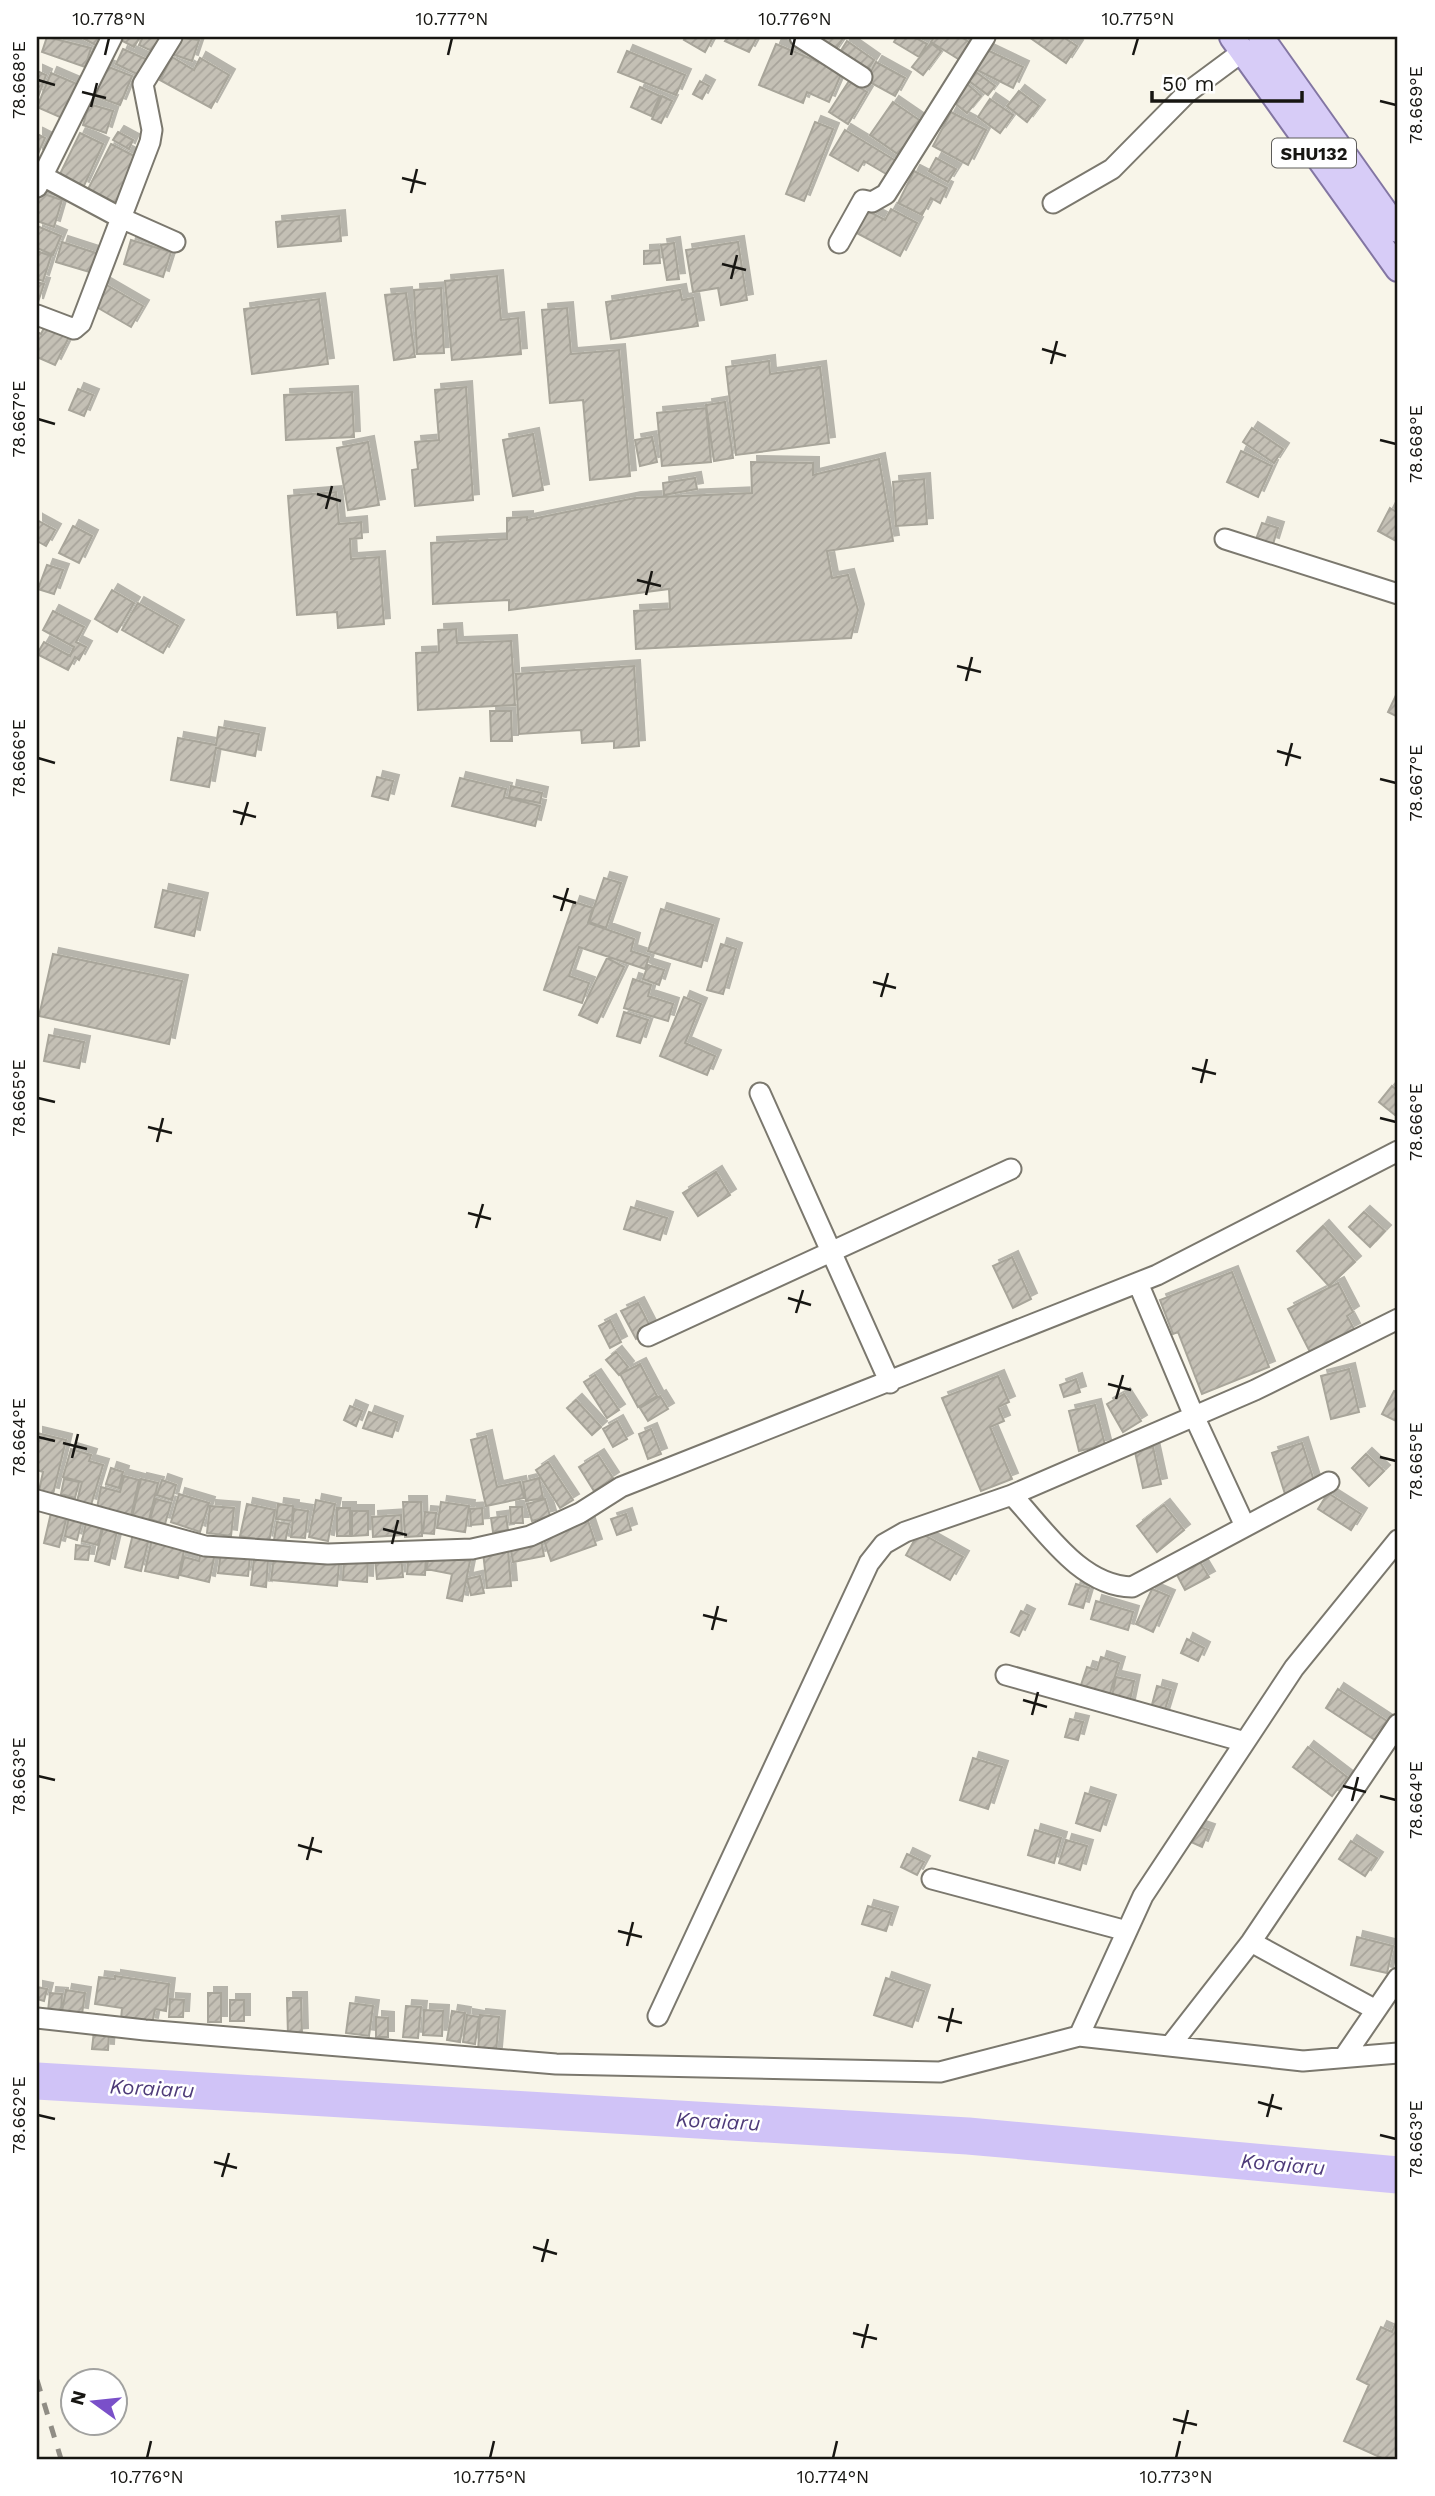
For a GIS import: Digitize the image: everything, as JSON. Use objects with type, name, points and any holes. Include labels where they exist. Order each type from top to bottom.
[{"type":"main road","name":"SHU132","points":[[1245,42],[1398,230]]},
{"type":"main road","name":"SHU132","points":[[1245,42],[1398,269]]},
{"type":"street","points":[[113,37],[38,179],[175,242]]},
{"type":"street","points":[[37,315],[66,328],[79,327],[150,142],[151,119],[143,97],[143,84],[172,37]]},
{"type":"street","points":[[800,37],[862,77]]},
{"type":"street","points":[[839,243],[863,200],[872,202],[886,194],[985,37]]},
{"type":"street","points":[[1053,203],[1098,180],[1112,169],[1188,92],[1245,42]]},
{"type":"street","points":[[1225,539],[1398,594]]},
{"type":"street","points":[[760,1093],[890,1383]]},
{"type":"street","points":[[37,1500],[205,1546],[328,1554],[472,1549],[530,1536],[580,1513],[621,1487],[1139,1283],[1398,1151]]},
{"type":"street","points":[[648,1336],[1011,1169]]},
{"type":"street","points":[[1139,1283],[1194,1416],[1245,1525]]},
{"type":"street","points":[[658,2016],[869,1563],[884,1544],[905,1532],[1012,1495],[1194,1416],[1398,1319]]},
{"type":"street","points":[[1012,1495],[1088,1574],[1118,1587],[1132,1587],[1145,1583],[1245,1525],[1329,1482]]},
{"type":"street","points":[[1079,2036],[1143,1896],[1294,1668],[1398,1540]]},
{"type":"street","points":[[1006,1675],[1245,1742]]},
{"type":"street","points":[[1170,2046],[1251,1942],[1398,1724]]},
{"type":"street","points":[[932,1879],[1127,1931]]},
{"type":"street","points":[[1251,1942],[1376,2010]]},
{"type":"street","points":[[1344,2057],[1398,1978]]},
{"type":"street","points":[[37,2018],[132,2029],[556,2064],[940,2072],[1079,2036],[1303,2061],[1398,2053]]},
{"type":"building","points":[[47,37],[91,48],[85,67],[42,52]]},
{"type":"building","points":[[81,37],[107,37],[101,48]]},
{"type":"building","points":[[115,37],[140,37],[134,47]]},
{"type":"building","points":[[143,37],[162,37],[154,52],[139,45]]},
{"type":"building","points":[[175,37],[199,40],[192,61],[169,53]]},
{"type":"building","points":[[686,37],[713,37],[705,52],[684,40]]},
{"type":"building","points":[[728,37],[757,37],[749,52],[725,41]]},
{"type":"building","points":[[809,37],[844,37],[833,53]]},
{"type":"building","points":[[897,37],[914,37],[927,44],[919,57],[894,42]]},
{"type":"building","points":[[934,37],[961,37],[974,45],[963,62],[931,42]]},
{"type":"building","points":[[1029,37],[1063,37],[1077,46],[1066,63]]},
{"type":"building","points":[[847,41],[874,60],[864,75],[837,57]]},
{"type":"building","points":[[931,43],[941,51],[923,75],[912,67]]},
{"type":"building","points":[[776,44],[842,72],[829,102],[807,92],[803,103],[759,85]]},
{"type":"building","points":[[983,48],[1023,67],[1013,88],[973,68]]},
{"type":"building","points":[[123,49],[148,60],[141,76],[116,64]]},
{"type":"building","points":[[627,51],[685,75],[676,95],[618,72]]},
{"type":"building","points":[[172,57],[194,70],[200,58],[229,75],[211,108],[160,80]]},
{"type":"building","points":[[876,62],[905,78],[895,96],[866,80]]},
{"type":"building","points":[[106,66],[132,76],[120,105],[95,96]]},
{"type":"building","points":[[37,71],[46,75],[37,100]]},
{"type":"building","points":[[976,72],[995,86],[988,95],[969,81]]},
{"type":"building","points":[[51,73],[77,84],[62,118],[37,107]]},
{"type":"building","points":[[700,81],[709,86],[702,99],[693,94]]},
{"type":"building","points":[[849,81],[867,92],[848,124],[829,112]]},
{"type":"building","points":[[966,83],[981,96],[967,113],[951,100]]},
{"type":"building","points":[[640,87],[660,96],[651,116],[631,107]]},
{"type":"building","points":[[1019,91],[1039,106],[1027,122],[1007,106]]},
{"type":"building","points":[[662,96],[672,101],[661,123],[652,119]]},
{"type":"building","points":[[990,99],[1013,115],[1000,133],[978,117]]},
{"type":"building","points":[[893,102],[925,124],[902,157],[870,135]]},
{"type":"building","points":[[89,104],[113,111],[106,133],[83,125]]},
{"type":"building","points":[[951,112],[986,130],[968,165],[933,146]]},
{"type":"building","points":[[815,122],[833,129],[804,201],[786,194]]},
{"type":"building","points":[[845,130],[901,164],[893,178],[864,161],[858,171],[830,155]]},
{"type":"building","points":[[118,132],[133,140],[129,149],[113,140]]},
{"type":"building","points":[[80,133],[103,144],[83,188],[59,176]]},
{"type":"building","points":[[37,134],[45,138],[37,156]]},
{"type":"building","points":[[111,144],[138,158],[115,205],[87,191]]},
{"type":"building","points":[[936,158],[956,169],[948,182],[929,171]]},
{"type":"building","points":[[914,171],[947,188],[940,203],[931,198],[922,215],[898,203]]},
{"type":"building","points":[[38,192],[62,200],[54,227],[37,221]]},
{"type":"building","points":[[864,209],[885,220],[891,209],[917,223],[900,256],[853,231]]},
{"type":"building","points":[[339,216],[341,241],[278,247],[276,222]]},
{"type":"building","points":[[37,226],[61,236],[53,255],[37,248]]},
{"type":"building","points":[[131,240],[171,252],[163,277],[124,264]]},
{"type":"building","points":[[62,242],[99,254],[93,273],[56,262]]},
{"type":"building","points":[[738,242],[747,300],[721,305],[718,288],[693,292],[686,250]]},
{"type":"building","points":[[674,243],[679,279],[667,280],[661,245]]},
{"type":"building","points":[[659,250],[660,263],[644,264],[644,251]]},
{"type":"building","points":[[37,251],[51,256],[43,281],[37,279]]},
{"type":"building","points":[[497,276],[501,320],[518,318],[521,354],[452,360],[445,281]]},
{"type":"building","points":[[37,282],[44,284],[37,305]]},
{"type":"building","points":[[105,284],[143,306],[131,327],[93,305]]},
{"type":"building","points":[[441,288],[444,353],[417,354],[414,290]]},
{"type":"building","points":[[680,290],[682,300],[693,298],[698,326],[611,339],[606,302]]},
{"type":"building","points":[[406,293],[415,357],[394,360],[385,295]]},
{"type":"building","points":[[319,299],[328,364],[252,374],[244,309]]},
{"type":"building","points":[[567,308],[571,354],[619,350],[630,476],[590,480],[583,400],[550,403],[542,310]]},
{"type":"building","points":[[47,322],[71,333],[55,365],[37,357],[37,332],[41,334]]},
{"type":"building","points":[[769,361],[770,374],[820,367],[829,443],[736,455],[726,367]]},
{"type":"building","points":[[466,387],[473,500],[415,506],[412,470],[418,469],[415,442],[439,440],[435,390]]},
{"type":"building","points":[[78,389],[93,395],[84,416],[69,410]]},
{"type":"building","points":[[352,392],[354,437],[286,440],[284,395]]},
{"type":"building","points":[[725,402],[733,458],[714,461],[706,405]]},
{"type":"building","points":[[706,408],[711,462],[662,466],[657,413]]},
{"type":"building","points":[[1252,428],[1283,449],[1274,463],[1243,442]]},
{"type":"building","points":[[533,434],[543,490],[513,496],[503,440]]},
{"type":"building","points":[[652,437],[657,462],[640,466],[635,440]]},
{"type":"building","points":[[368,442],[379,505],[348,510],[337,448]]},
{"type":"building","points":[[1241,451],[1272,466],[1258,497],[1227,482]]},
{"type":"building","points":[[879,459],[893,541],[827,551],[832,578],[848,575],[858,610],[851,638],[636,649],[634,611],[670,609],[669,589],[509,610],[509,600],[433,604],[431,543],[507,539],[507,518],[527,517],[527,520],[635,498],[752,493],[751,462],[813,463],[813,475]]},
{"type":"building","points":[[695,478],[697,489],[664,495],[663,483]]},
{"type":"building","points":[[924,479],[927,524],[896,526],[893,482]]},
{"type":"building","points":[[336,492],[339,524],[361,522],[362,538],[350,539],[351,559],[379,557],[384,624],[338,628],[337,612],[297,615],[288,496]]},
{"type":"building","points":[[1390,508],[1398,513],[1398,542],[1378,531]]},
{"type":"building","points":[[37,520],[55,530],[46,546],[37,541]]},
{"type":"building","points":[[1262,523],[1278,528],[1273,544],[1256,539]]},
{"type":"building","points":[[73,526],[92,536],[79,563],[59,553]]},
{"type":"building","points":[[47,565],[63,570],[54,594],[38,589]]},
{"type":"building","points":[[112,590],[134,603],[117,632],[95,619]]},
{"type":"building","points":[[138,603],[178,626],[163,653],[122,630]]},
{"type":"building","points":[[53,611],[84,627],[76,642],[86,647],[79,660],[75,657],[68,670],[37,654],[44,642],[70,656],[74,647],[43,630]]},
{"type":"building","points":[[456,629],[457,643],[511,641],[515,705],[418,710],[416,653],[439,652],[438,630]]},
{"type":"building","points":[[634,666],[639,746],[614,748],[614,741],[582,743],[581,730],[519,734],[516,674]]},
{"type":"building","points":[[1398,691],[1398,717],[1388,712]]},
{"type":"building","points":[[490,711],[511,711],[512,741],[491,741]]},
{"type":"building","points":[[219,727],[259,734],[255,756],[216,748],[209,787],[171,780],[178,738],[216,745]]},
{"type":"building","points":[[377,777],[393,781],[388,800],[372,796]]},
{"type":"building","points":[[460,778],[506,789],[504,797],[540,806],[535,826],[452,806]]},
{"type":"building","points":[[511,786],[542,793],[540,803],[509,797]]},
{"type":"building","points":[[604,878],[621,883],[606,928],[589,922]]},
{"type":"building","points":[[163,890],[202,899],[194,936],[155,927]]},
{"type":"building","points":[[574,902],[593,908],[588,923],[634,939],[631,951],[649,957],[645,969],[579,947],[569,976],[589,983],[582,1003],[544,990]]},
{"type":"building","points":[[661,909],[713,925],[701,967],[648,951]]},
{"type":"building","points":[[721,944],[736,949],[723,994],[707,990]]},
{"type":"building","points":[[53,954],[182,981],[169,1044],[39,1016]]},
{"type":"building","points":[[607,958],[624,967],[597,1023],[579,1015]]},
{"type":"building","points":[[648,965],[664,970],[659,985],[643,979]]},
{"type":"building","points":[[633,979],[651,985],[648,996],[673,1004],[668,1021],[624,1008]]},
{"type":"building","points":[[684,997],[701,1004],[685,1043],[715,1056],[707,1075],[660,1056]]},
{"type":"building","points":[[624,1012],[648,1020],[640,1043],[617,1036]]},
{"type":"building","points":[[49,1035],[84,1042],[79,1068],[44,1061]]},
{"type":"building","points":[[1392,1086],[1398,1091],[1398,1110],[1395,1115],[1379,1102]]},
{"type":"building","points":[[716,1172],[730,1195],[698,1216],[683,1193]]},
{"type":"building","points":[[631,1207],[667,1218],[660,1240],[624,1229]]},
{"type":"building","points":[[1364,1212],[1385,1231],[1370,1247],[1349,1227]]},
{"type":"building","points":[[1323,1226],[1355,1262],[1329,1286],[1297,1251]]},
{"type":"building","points":[[1012,1257],[1031,1299],[1013,1308],[993,1266]]},
{"type":"building","points":[[1232,1272],[1269,1367],[1202,1394],[1178,1332],[1173,1334],[1160,1300]]},
{"type":"building","points":[[1338,1283],[1353,1312],[1347,1316],[1354,1329],[1310,1352],[1288,1309]]},
{"type":"building","points":[[638,1303],[652,1330],[636,1339],[621,1311]]},
{"type":"building","points":[[610,1320],[621,1342],[610,1348],[599,1326]]},
{"type":"building","points":[[616,1352],[628,1367],[619,1375],[606,1360]]},
{"type":"building","points":[[640,1364],[657,1396],[638,1407],[620,1374]]},
{"type":"building","points":[[1349,1369],[1359,1412],[1331,1419],[1321,1376]]},
{"type":"building","points":[[595,1375],[619,1410],[607,1418],[584,1382]]},
{"type":"building","points":[[998,1376],[1009,1402],[998,1407],[1004,1421],[990,1427],[1012,1479],[981,1491],[942,1398]]},
{"type":"building","points":[[1076,1379],[1080,1392],[1064,1397],[1060,1385]]},
{"type":"building","points":[[1394,1391],[1398,1393],[1398,1422],[1382,1414]]},
{"type":"building","points":[[1124,1394],[1141,1421],[1123,1432],[1107,1404]]},
{"type":"building","points":[[660,1396],[668,1409],[648,1421],[640,1408]]},
{"type":"building","points":[[576,1400],[601,1427],[592,1435],[567,1408]]},
{"type":"building","points":[[1095,1405],[1105,1445],[1079,1451],[1069,1411]]},
{"type":"building","points":[[350,1406],[362,1411],[356,1426],[344,1420]]},
{"type":"building","points":[[369,1412],[397,1422],[392,1437],[363,1428]]},
{"type":"building","points":[[617,1421],[627,1439],[613,1447],[603,1429]]},
{"type":"building","points":[[651,1429],[661,1454],[648,1459],[639,1434]]},
{"type":"building","points":[[37,1433],[66,1440],[53,1494],[39,1491],[43,1472],[37,1470]]},
{"type":"building","points":[[486,1436],[497,1487],[520,1482],[524,1498],[486,1506],[471,1440]]},
{"type":"building","points":[[1302,1443],[1315,1484],[1285,1494],[1272,1453]]},
{"type":"building","points":[[1153,1447],[1161,1484],[1143,1488],[1135,1452]]},
{"type":"building","points":[[71,1449],[91,1455],[89,1461],[103,1465],[91,1505],[77,1501],[82,1482],[63,1477]]},
{"type":"building","points":[[1366,1454],[1384,1471],[1369,1486],[1352,1468]]},
{"type":"building","points":[[598,1455],[613,1478],[594,1491],[579,1467]]},
{"type":"building","points":[[548,1462],[573,1500],[560,1508],[536,1470]]},
{"type":"building","points":[[111,1468],[123,1472],[119,1488],[106,1484]]},
{"type":"building","points":[[124,1476],[139,1480],[131,1516],[97,1508],[101,1487],[120,1492]]},
{"type":"building","points":[[539,1478],[543,1498],[526,1501],[523,1482]]},
{"type":"building","points":[[64,1479],[79,1482],[75,1498],[61,1494]]},
{"type":"building","points":[[141,1479],[158,1483],[149,1520],[132,1517]]},
{"type":"building","points":[[162,1480],[176,1485],[172,1500],[157,1495]]},
{"type":"building","points":[[1328,1493],[1361,1514],[1351,1530],[1318,1509]]},
{"type":"building","points":[[179,1494],[209,1503],[200,1532],[171,1522]]},
{"type":"building","points":[[156,1499],[171,1503],[165,1524],[150,1519]]},
{"type":"building","points":[[545,1499],[550,1516],[532,1521],[527,1504]]},
{"type":"building","points":[[316,1500],[335,1504],[328,1541],[309,1537]]},
{"type":"building","points":[[403,1502],[421,1502],[422,1536],[405,1537]]},
{"type":"building","points":[[441,1502],[469,1506],[465,1532],[437,1528]]},
{"type":"building","points":[[247,1504],[275,1510],[269,1542],[240,1536]]},
{"type":"building","points":[[278,1504],[293,1506],[292,1521],[276,1519]]},
{"type":"building","points":[[1164,1505],[1184,1530],[1157,1552],[1137,1526]]},
{"type":"building","points":[[210,1506],[234,1508],[231,1536],[207,1533]]},
{"type":"building","points":[[510,1507],[522,1507],[523,1523],[511,1523]]},
{"type":"building","points":[[337,1508],[350,1508],[350,1536],[337,1536]]},
{"type":"building","points":[[482,1508],[483,1524],[471,1525],[470,1509]]},
{"type":"building","points":[[294,1509],[308,1511],[305,1538],[291,1537]]},
{"type":"building","points":[[352,1511],[368,1511],[368,1535],[352,1536]]},
{"type":"building","points":[[425,1512],[436,1513],[434,1534],[423,1533]]},
{"type":"building","points":[[51,1513],[67,1516],[59,1547],[44,1543]]},
{"type":"building","points":[[626,1514],[631,1530],[617,1535],[611,1519]]},
{"type":"building","points":[[401,1515],[402,1535],[373,1537],[372,1517]]},
{"type":"building","points":[[506,1516],[508,1530],[493,1532],[491,1518]]},
{"type":"building","points":[[69,1517],[82,1520],[77,1540],[65,1536]]},
{"type":"building","points":[[587,1518],[596,1545],[551,1561],[542,1534]]},
{"type":"building","points":[[277,1522],[289,1524],[285,1542],[274,1540]]},
{"type":"building","points":[[86,1523],[102,1527],[98,1545],[82,1541]]},
{"type":"building","points":[[104,1524],[118,1527],[109,1565],[95,1561]]},
{"type":"building","points":[[919,1532],[963,1557],[950,1580],[906,1555]]},
{"type":"building","points":[[133,1534],[149,1538],[141,1571],[125,1567]]},
{"type":"building","points":[[152,1539],[185,1546],[178,1578],[145,1571]]},
{"type":"building","points":[[541,1539],[544,1556],[513,1562],[510,1544]]},
{"type":"building","points":[[76,1545],[90,1547],[88,1560],[75,1559]]},
{"type":"building","points":[[201,1550],[215,1553],[209,1582],[180,1575],[184,1557],[199,1561]]},
{"type":"building","points":[[508,1550],[511,1586],[487,1588],[483,1552]]},
{"type":"building","points":[[221,1553],[250,1556],[248,1576],[218,1573]]},
{"type":"building","points":[[409,1553],[426,1554],[425,1575],[407,1574]]},
{"type":"building","points":[[430,1553],[470,1561],[462,1601],[447,1598],[452,1574],[426,1569]]},
{"type":"building","points":[[401,1555],[403,1577],[377,1579],[375,1558]]},
{"type":"building","points":[[274,1557],[339,1564],[337,1586],[271,1580]]},
{"type":"building","points":[[254,1559],[268,1560],[266,1587],[251,1585]]},
{"type":"building","points":[[344,1559],[368,1560],[367,1582],[343,1580]]},
{"type":"building","points":[[1200,1562],[1209,1577],[1185,1590],[1177,1575]]},
{"type":"building","points":[[480,1576],[484,1593],[471,1595],[467,1579]]},
{"type":"building","points":[[1076,1584],[1089,1588],[1083,1608],[1069,1604]]},
{"type":"building","points":[[1152,1589],[1169,1596],[1153,1632],[1136,1624]]},
{"type":"building","points":[[1096,1601],[1133,1612],[1128,1630],[1091,1619]]},
{"type":"building","points":[[1021,1611],[1029,1615],[1019,1636],[1011,1632]]},
{"type":"building","points":[[1187,1639],[1204,1648],[1198,1661],[1181,1653]]},
{"type":"building","points":[[1101,1657],[1119,1663],[1108,1700],[1079,1691],[1087,1667],[1097,1670]]},
{"type":"building","points":[[1116,1677],[1134,1681],[1129,1705],[1111,1701]]},
{"type":"building","points":[[1157,1686],[1171,1690],[1163,1716],[1150,1712]]},
{"type":"building","points":[[1338,1689],[1387,1721],[1375,1740],[1326,1708]]},
{"type":"building","points":[[1070,1719],[1083,1722],[1078,1740],[1065,1737]]},
{"type":"building","points":[[1308,1747],[1347,1777],[1332,1796],[1293,1767]]},
{"type":"building","points":[[973,1758],[1002,1767],[988,1809],[960,1800]]},
{"type":"building","points":[[1085,1793],[1110,1801],[1100,1831],[1076,1823]]},
{"type":"building","points":[[1197,1826],[1209,1830],[1202,1847],[1191,1842]]},
{"type":"building","points":[[1035,1830],[1061,1838],[1054,1863],[1028,1855]]},
{"type":"building","points":[[1066,1840],[1087,1846],[1080,1870],[1059,1863]]},
{"type":"building","points":[[1351,1841],[1377,1858],[1365,1876],[1339,1859]]},
{"type":"building","points":[[907,1854],[924,1862],[917,1875],[901,1867]]},
{"type":"building","points":[[868,1906],[892,1913],[886,1931],[862,1924]]},
{"type":"building","points":[[1357,1937],[1393,1946],[1387,1973],[1351,1965]]},
{"type":"building","points":[[115,1976],[169,1984],[166,2011],[155,2009],[152,2024],[121,2020],[122,2008],[95,2004],[99,1977],[115,1979]]},
{"type":"building","points":[[886,1978],[924,1991],[912,2027],[874,2015]]},
{"type":"building","points":[[37,1987],[47,1989],[44,2001],[37,1999]]},
{"type":"building","points":[[66,1990],[85,1993],[82,2014],[62,2011]]},
{"type":"building","points":[[50,1993],[62,1994],[61,2013],[48,2011]]},
{"type":"building","points":[[208,1993],[221,1993],[221,2022],[208,2022]]},
{"type":"building","points":[[287,1998],[301,1998],[302,2034],[288,2035]]},
{"type":"building","points":[[170,1999],[184,2000],[183,2017],[169,2017]]},
{"type":"building","points":[[230,2000],[244,2000],[244,2021],[230,2021]]},
{"type":"building","points":[[350,2003],[373,2006],[369,2036],[346,2033]]},
{"type":"building","points":[[406,2006],[421,2007],[418,2038],[403,2037]]},
{"type":"building","points":[[424,2010],[443,2011],[442,2036],[423,2035]]},
{"type":"building","points":[[452,2011],[465,2013],[460,2042],[447,2040]]},
{"type":"building","points":[[467,2015],[479,2017],[475,2044],[463,2042]]},
{"type":"building","points":[[480,2015],[499,2017],[496,2053],[478,2052]]},
{"type":"building","points":[[376,2017],[388,2018],[388,2037],[376,2037]]},
{"type":"building","points":[[94,2031],[109,2033],[108,2050],[92,2049]]},
{"type":"building","points":[[1398,2317],[1398,2459],[1384,2459],[1344,2441],[1369,2385],[1357,2379],[1381,2327],[1392,2332]]},
{"type":"waterway","name":"Koraiaru","points":[[37,2081],[968,2136],[1398,2175]]},
{"type":"railway","points":[[37,2380],[61,2459]]}]
